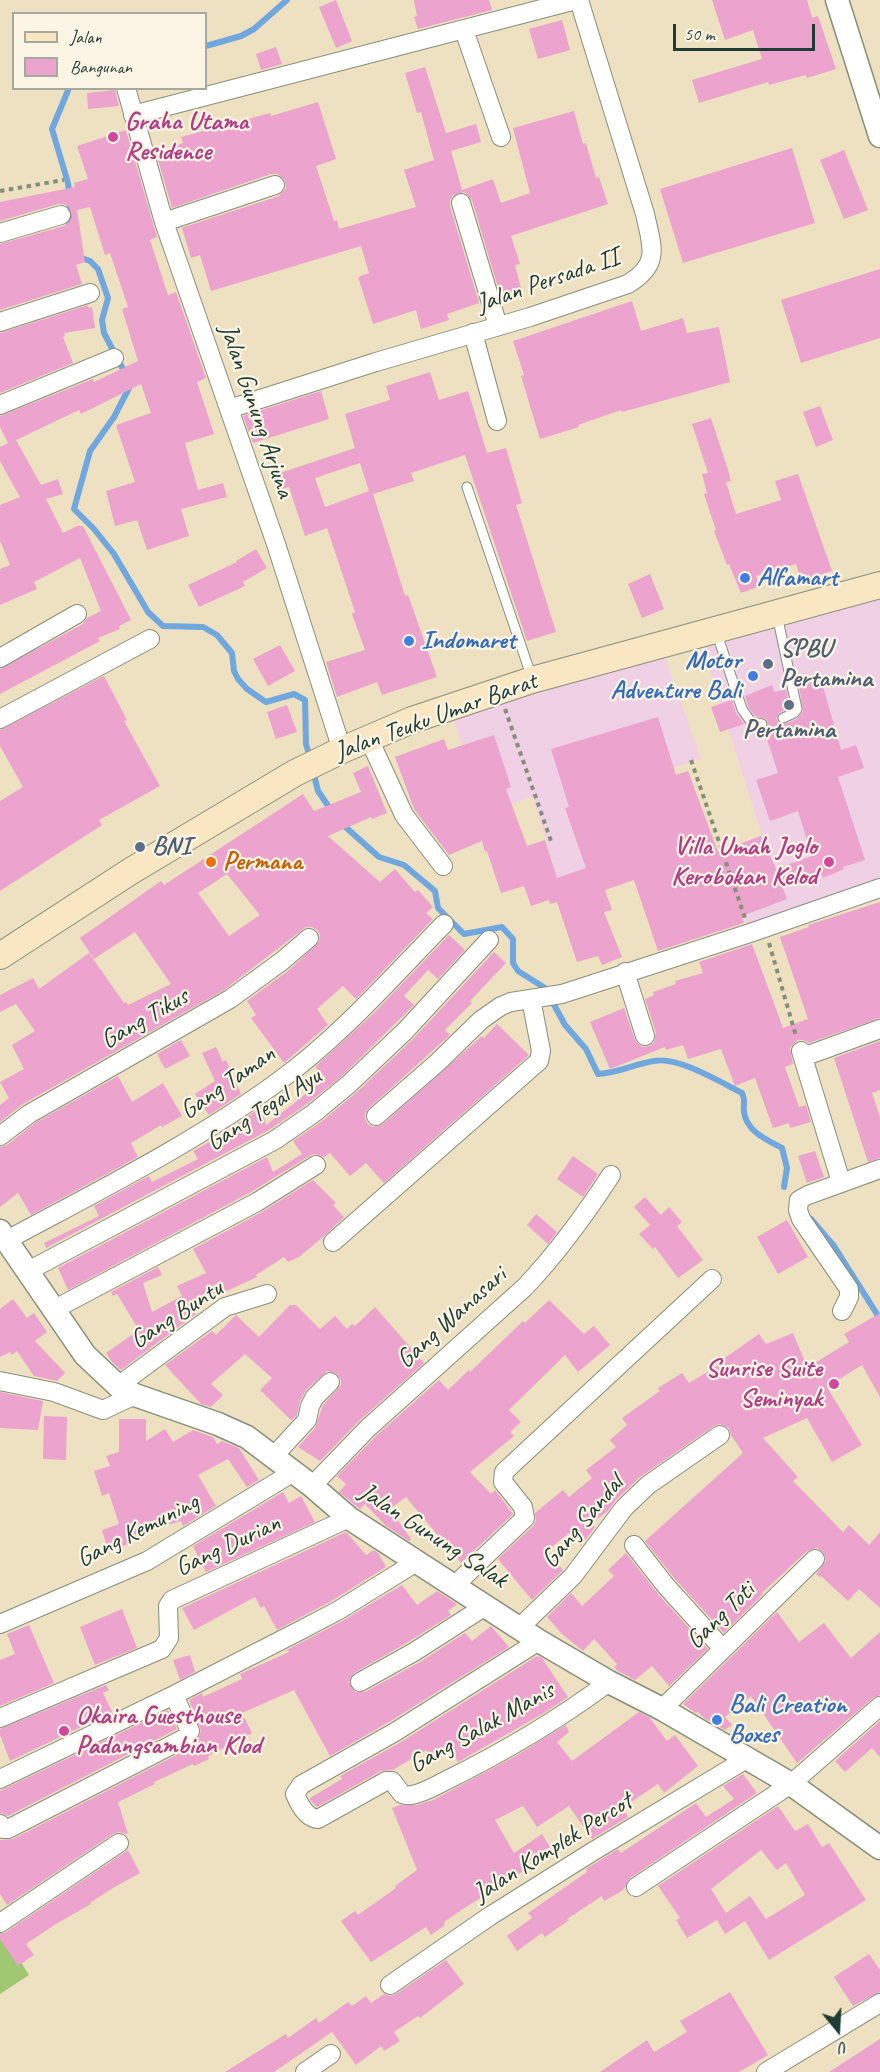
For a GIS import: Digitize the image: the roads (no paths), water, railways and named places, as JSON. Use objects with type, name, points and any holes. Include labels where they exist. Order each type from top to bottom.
[{"type":"main road","name":"Jalan Teuku Umar Barat","points":[[0,956],[131,871],[295,773],[412,720],[532,680],[777,615],[880,585]]},
{"type":"street","name":"Jalan Persada II","points":[[134,115],[577,0],[645,214],[652,249],[649,267],[642,276],[628,284],[530,317],[229,409]]},
{"type":"street","points":[[837,0],[880,136]]},
{"type":"street","points":[[464,30],[501,137]]},
{"type":"street","name":"Jalan Gunung Arjuna","points":[[127,90],[164,222],[298,608],[338,752]]},
{"type":"street","points":[[164,222],[275,185]]},
{"type":"street","points":[[461,203],[498,326]]},
{"type":"street","points":[[0,233],[61,215]]},
{"type":"street","points":[[0,322],[90,293]]},
{"type":"street","points":[[473,333],[497,422]]},
{"type":"street","points":[[0,405],[114,358]]},
{"type":"street","points":[[0,658],[77,614]]},
{"type":"street","points":[[0,719],[150,639]]},
{"type":"street","points":[[369,739],[404,816],[443,866]]},
{"type":"street","points":[[376,1116],[492,1011],[511,1002],[562,994],[880,888]]},
{"type":"street","name":"Gang Taman","points":[[4,1236],[196,1137],[280,1080],[344,1028],[444,924]]},
{"type":"street","name":"Gang Tikus","points":[[0,1136],[29,1114],[230,999],[309,938]]},
{"type":"street","name":"Gang Tegal Ayu","points":[[28,1271],[275,1140],[314,1113],[350,1084],[405,1031],[489,940]]},
{"type":"street","points":[[625,972],[645,1036]]},
{"type":"street","points":[[333,1242],[539,1061],[541,1051],[535,999]]},
{"type":"street","points":[[841,1182],[802,1054],[880,1029]]},
{"type":"street","points":[[53,1310],[257,1202],[316,1165]]},
{"type":"street","points":[[842,1311],[849,1297],[849,1289],[801,1219],[798,1210],[800,1200],[841,1182],[880,1169]]},
{"type":"street","name":"Gang Wanasari","points":[[312,1486],[368,1428],[525,1287],[547,1264],[582,1220],[611,1175]]},
{"type":"street","name":"Jalan Gunung Salak","points":[[4,1236],[85,1355],[127,1390],[247,1437],[312,1486],[349,1518],[487,1605],[539,1641],[609,1682],[662,1708],[791,1784],[880,1848]]},
{"type":"street","points":[[455,1585],[525,1518],[523,1507],[503,1482],[504,1472],[712,1279]]},
{"type":"street","name":"Gang Buntu","points":[[0,1381],[54,1392],[103,1410],[225,1307],[267,1294]]},
{"type":"street","points":[[272,1458],[308,1420],[314,1398],[330,1382]]},
{"type":"street","name":"Gang Sandal","points":[[519,1628],[573,1576],[624,1508],[648,1485],[720,1435]]},
{"type":"street","name":"Gang Kemuning","points":[[0,1624],[147,1561],[292,1473]]},
{"type":"street","name":"Gang Durian","points":[[0,1718],[162,1649],[169,1638],[168,1606],[172,1600],[349,1518]]},
{"type":"street","points":[[634,1545],[666,1586],[723,1649]]},
{"type":"street","name":"Gang Toti","points":[[662,1708],[815,1559]]},
{"type":"street","points":[[0,1779],[174,1695],[339,1610],[418,1561]]},
{"type":"street","points":[[360,1682],[414,1652],[487,1605]]},
{"type":"street","name":"Gang Salak Manis","points":[[539,1641],[395,1732],[301,1785],[295,1794],[310,1818],[318,1819],[386,1781],[392,1781],[402,1794],[412,1796],[426,1790],[470,1769],[550,1723],[609,1682]]},
{"type":"street","points":[[0,1824],[3,1829],[8,1829],[187,1737],[189,1728],[174,1695]]},
{"type":"street","points":[[636,1887],[791,1784],[880,1706]]},
{"type":"street","name":"Jalan Komplek Percot","points":[[390,1985],[541,1884],[747,1758]]},
{"type":"street","points":[[0,1923],[119,1843]]},
{"type":"street","points":[[766,2072],[880,2003]]},
{"type":"street","points":[[305,2072],[332,2054]]},
{"type":"lane","points":[[466,487],[532,680]]},
{"type":"lane","points":[[777,615],[797,708],[794,713],[783,718]]},
{"type":"lane","points":[[716,631],[742,709],[751,722],[762,724]]},
{"type":"waterway","points":[[207,46],[241,36],[254,29],[287,0]]},
{"type":"waterway","points":[[68,90],[52,129],[68,183],[69,230]]},
{"type":"waterway","points":[[79,257],[90,261],[98,269],[108,298],[102,320],[104,333],[126,375]]},
{"type":"waterway","points":[[129,385],[114,417],[90,451],[74,509],[114,554],[148,612],[163,626],[203,627],[217,635],[232,653],[234,671],[238,679],[247,689],[266,702],[294,694],[305,700],[306,744],[310,758]]},
{"type":"waterway","points":[[313,771],[318,791],[331,810]]},
{"type":"waterway","points":[[341,823],[379,857],[404,865],[435,891],[438,908],[464,934],[502,927],[513,939],[513,963],[518,971],[545,988],[565,1025],[586,1049],[598,1074],[664,1060],[699,1071],[742,1093],[744,1112],[749,1125],[758,1134],[782,1148],[787,1168],[784,1187]]},
{"type":"waterway","points":[[811,1219],[834,1246],[880,1319]]},
{"type":"place","name":"Graha Utama Residence","points":[[113,137]]},
{"type":"place","name":"Alfamart","points":[[745,578]]},
{"type":"place","name":"Indomaret","points":[[409,641]]},
{"type":"place","name":"SPBU Pertamina","points":[[768,664]]},
{"type":"place","name":"Motor Adventure Bali","points":[[753,676]]},
{"type":"place","name":"Pertamina","points":[[789,705]]},
{"type":"place","name":"BNI","points":[[140,847]]},
{"type":"place","name":"Permana","points":[[211,862]]},
{"type":"place","name":"Villa Umah Joglo Kerobokan Kelod","points":[[829,862]]},
{"type":"place","name":"Sunrise Suite Seminyak","points":[[834,1384]]},
{"type":"place","name":"Bali Creation Boxes","points":[[717,1720]]},
{"type":"place","name":"Okaira Guesthouse Padangsambian Klod","points":[[64,1731]]}]
